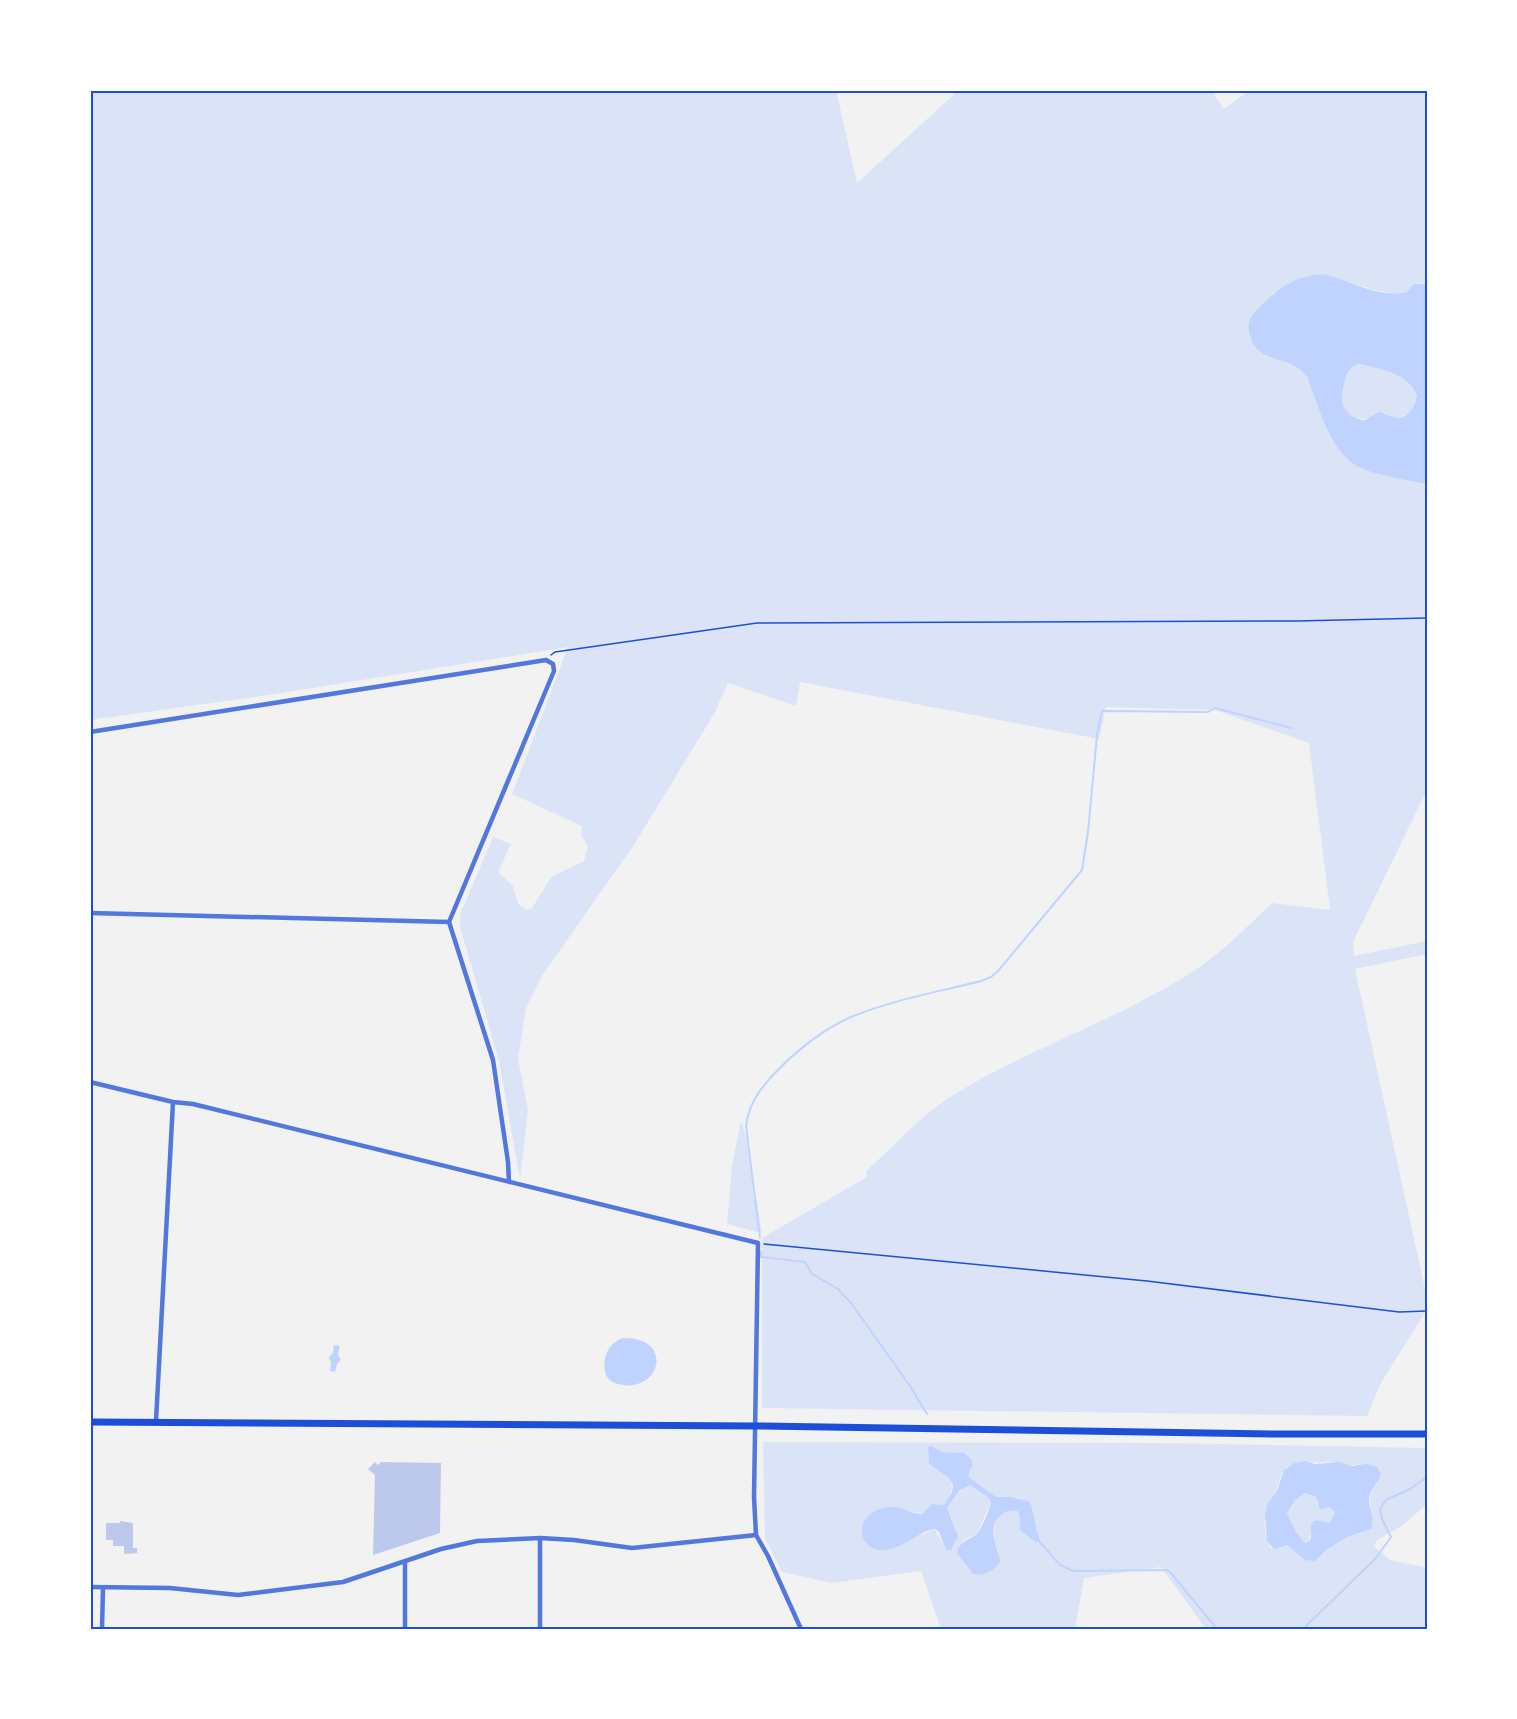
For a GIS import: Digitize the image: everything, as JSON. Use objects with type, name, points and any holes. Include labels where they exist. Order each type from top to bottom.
[{"type":"main road","points":[[90,1422],[756,1426],[1427,1434]]},
{"type":"street","points":[[90,732],[546,660],[553,664],[554,671],[449,922],[493,1060],[509,1182]]},
{"type":"street","points":[[90,913],[449,922]]},
{"type":"street","points":[[90,1082],[173,1102],[193,1104],[758,1244],[754,1497],[756,1535],[801,1629]]},
{"type":"street","points":[[156,1421],[173,1102]]},
{"type":"street","points":[[90,1587],[170,1588],[237,1595],[343,1582],[451,1546],[477,1541],[540,1538],[632,1548],[756,1535]]},
{"type":"street","points":[[540,1538],[540,1629]]},
{"type":"street","points":[[405,1561],[405,1629]]},
{"type":"street","points":[[102,1629],[103,1588]]},
{"type":"path","points":[[546,660],[555,652],[757,623],[1297,621],[1427,618]]},
{"type":"path","points":[[758,1244],[778,1244],[1146,1281],[1399,1312],[1427,1311]]},
{"type":"shaded area","points":[[90,90],[836,90],[857,183],[959,90],[1211,90],[1224,109],[1250,90],[1427,90],[1427,284],[1420,283],[1407,292],[1394,294],[1323,274],[1306,276],[1272,294],[1248,330],[1253,343],[1260,351],[1267,356],[1291,363],[1307,377],[1325,425],[1346,458],[1355,465],[1370,471],[1427,484],[1427,790],[1353,942],[1354,956],[1427,941],[1427,954],[1355,969],[1427,1298],[1427,1309],[1381,1383],[1367,1416],[762,1408],[762,1238],[867,1177],[866,1171],[920,1121],[955,1094],[1011,1063],[1129,1008],[1186,976],[1220,951],[1272,903],[1330,910],[1309,743],[1215,710],[1106,707],[1099,739],[800,682],[796,706],[728,683],[714,714],[632,848],[543,974],[526,1008],[518,1059],[528,1110],[520,1179],[499,1061],[460,927],[460,914],[493,837],[511,844],[498,872],[513,886],[518,904],[526,910],[532,908],[551,877],[584,861],[588,846],[581,835],[582,826],[512,794],[568,647],[269,695],[90,720]]},
{"type":"shaded area","points":[[1359,364],[1393,373],[1408,382],[1417,396],[1410,412],[1401,417],[1385,413],[1359,419],[1349,415],[1342,402],[1344,385],[1350,370]]},
{"type":"shaded area","points":[[741,1121],[762,1233],[727,1224],[732,1166]]},
{"type":"shaded area","points":[[763,1442],[1163,1443],[1427,1448],[1427,1504],[1402,1526],[1377,1540],[1374,1546],[1390,1560],[1427,1568],[1427,1629],[1206,1629],[1161,1567],[1084,1578],[1075,1629],[941,1629],[921,1571],[832,1583],[782,1572],[765,1538]],"holes":[[[931,1446],[943,1452],[964,1453],[969,1477],[996,1497],[1019,1498],[1034,1518],[1034,1528],[1040,1540],[1035,1543],[1020,1530],[1018,1511],[1002,1513],[995,1523],[994,1530],[999,1552],[974,1574],[957,1553],[962,1541],[977,1533],[991,1503],[989,1498],[970,1485],[961,1490],[947,1508],[956,1529],[946,1550],[935,1529],[922,1535],[895,1507],[922,1514],[932,1504],[944,1505],[949,1497],[952,1485],[950,1481],[929,1464],[928,1447]],[[1305,1461],[1359,1464],[1377,1483],[1370,1498],[1373,1523],[1366,1531],[1347,1537],[1324,1554],[1305,1560],[1287,1545],[1271,1548],[1267,1539],[1265,1521],[1267,1505],[1276,1491],[1283,1472],[1287,1467]]]},
{"type":"shaded area","points":[[1305,1493],[1316,1497],[1318,1506],[1322,1510],[1329,1507],[1335,1512],[1330,1523],[1317,1520],[1311,1531],[1310,1541],[1305,1543],[1296,1532],[1287,1513],[1295,1500]]},
{"type":"water","points":[[1323,274],[1386,293],[1407,292],[1414,284],[1427,284],[1427,484],[1370,472],[1346,458],[1325,425],[1307,377],[1292,365],[1260,352],[1254,345],[1250,336],[1249,324],[1255,312],[1285,286]],"holes":[[[1359,364],[1393,373],[1408,382],[1417,396],[1412,409],[1399,418],[1379,412],[1365,420],[1357,419],[1347,412],[1342,402],[1344,385],[1347,374]]]},
{"type":"water","points":[[623,1338],[640,1340],[650,1346],[656,1355],[656,1365],[652,1374],[644,1381],[632,1385],[618,1384],[610,1380],[604,1366],[610,1347]]},
{"type":"water","points":[[334,1345],[340,1346],[338,1354],[341,1360],[335,1372],[330,1371],[329,1357],[333,1353]]},
{"type":"water","points":[[931,1446],[943,1452],[964,1453],[971,1459],[973,1466],[969,1477],[996,1497],[1011,1497],[1030,1502],[1040,1540],[1036,1543],[1020,1530],[1018,1511],[1006,1512],[998,1518],[993,1529],[1000,1562],[988,1572],[973,1574],[957,1553],[958,1548],[980,1529],[991,1503],[989,1498],[970,1485],[960,1490],[947,1508],[958,1536],[951,1550],[946,1550],[939,1532],[935,1529],[891,1549],[874,1548],[867,1544],[863,1537],[864,1521],[879,1509],[895,1507],[922,1514],[932,1504],[944,1505],[952,1492],[953,1485],[949,1478],[929,1464],[928,1447]]},
{"type":"water","points":[[1339,1462],[1352,1466],[1367,1464],[1377,1467],[1381,1474],[1369,1498],[1373,1521],[1371,1529],[1347,1537],[1315,1561],[1305,1560],[1287,1545],[1274,1549],[1267,1541],[1265,1515],[1267,1504],[1277,1491],[1284,1470],[1294,1463]],"holes":[[[1305,1493],[1316,1497],[1320,1510],[1329,1507],[1335,1512],[1330,1523],[1317,1520],[1312,1522],[1310,1541],[1305,1543],[1296,1532],[1287,1513],[1295,1500]]]},
{"type":"building","points":[[375,1462],[378,1465],[381,1462],[441,1463],[440,1533],[373,1555],[375,1475],[368,1469]]},
{"type":"building","points":[[120,1521],[133,1523],[133,1548],[137,1548],[137,1553],[124,1554],[124,1546],[113,1546],[113,1540],[106,1540],[106,1523],[120,1523]]},
{"type":"waterway","points":[[760,1238],[746,1126],[750,1110],[761,1089],[811,1041],[851,1017],[915,997],[981,981],[998,971],[1082,870],[1097,735],[1102,711],[1208,712],[1215,708],[1291,728]]},
{"type":"waterway","points":[[761,1252],[761,1257],[805,1262],[812,1274],[838,1289],[851,1303],[927,1414]]},
{"type":"waterway","points":[[1303,1629],[1376,1558],[1391,1537],[1380,1509],[1386,1500],[1410,1489],[1427,1477]]},
{"type":"waterway","points":[[1038,1540],[1060,1565],[1073,1571],[1167,1570],[1217,1629]]}]
